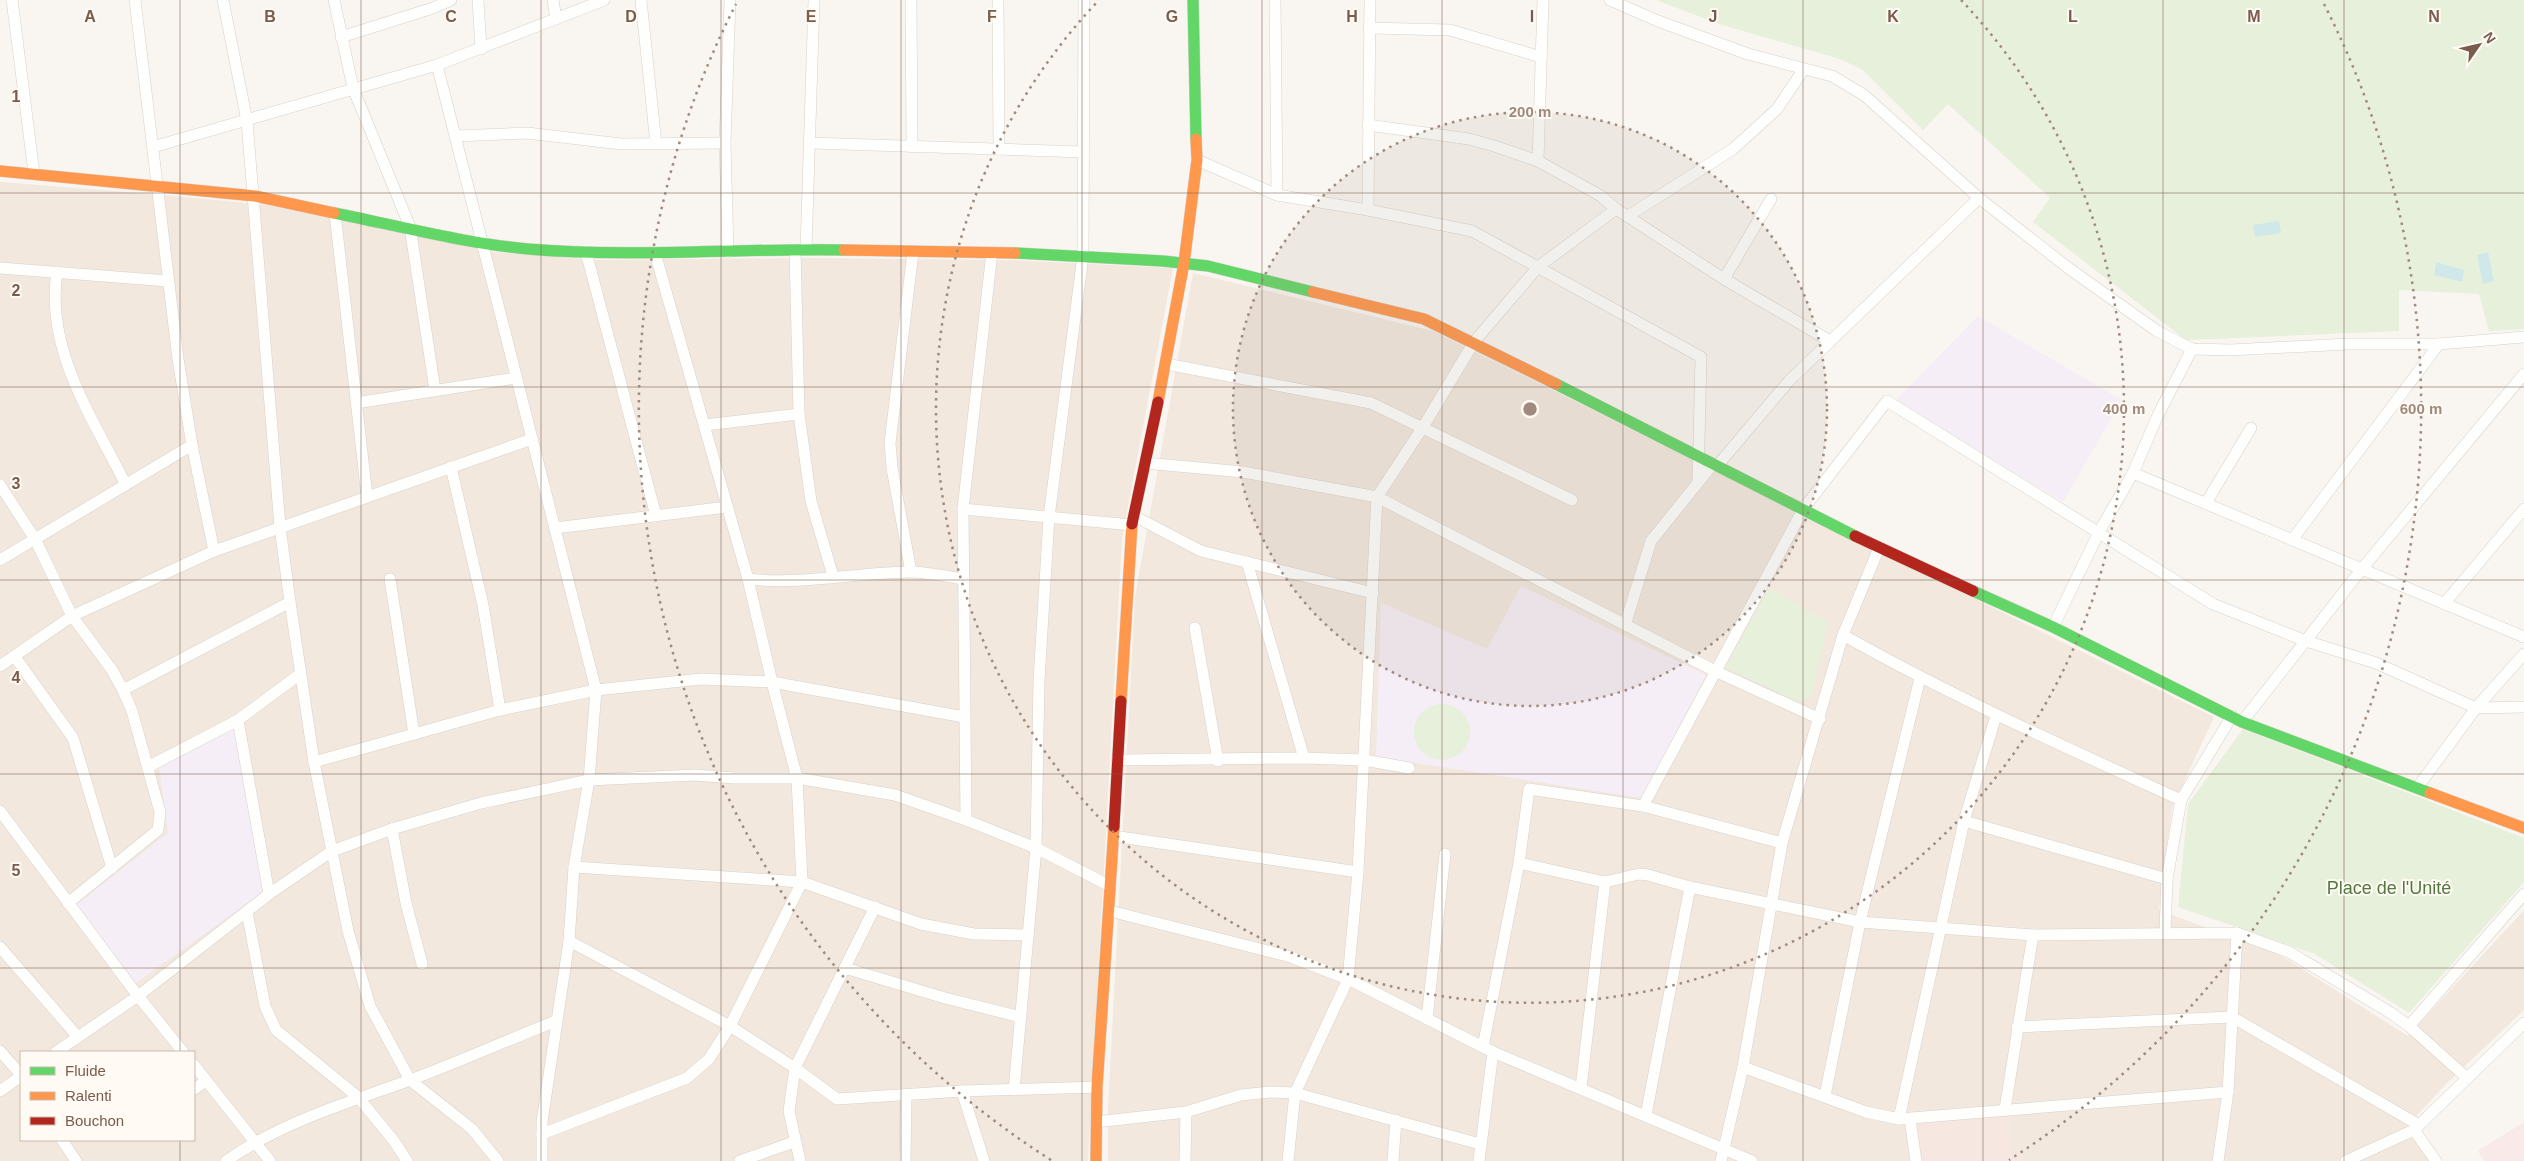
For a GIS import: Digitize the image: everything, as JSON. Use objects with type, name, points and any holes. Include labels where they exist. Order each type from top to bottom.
[{"type":"street","points":[[12,0],[34,173]]},
{"type":"street","points":[[134,0],[168,281],[192,445],[214,551]]},
{"type":"street","points":[[223,0],[247,122],[255,196],[280,527],[300,674],[314,762],[359,974],[370,1006],[410,1080],[472,1129],[498,1161]]},
{"type":"street","points":[[334,0],[353,88],[410,227],[435,390]]},
{"type":"street","points":[[341,37],[433,8],[450,0]]},
{"type":"street","points":[[478,0],[482,49]]},
{"type":"street","points":[[553,0],[556,19]]},
{"type":"street","points":[[153,147],[247,122],[353,88],[436,65],[482,49],[604,0]]},
{"type":"street","points":[[641,0],[656,144]]},
{"type":"street","points":[[728,252],[725,143],[730,0]]},
{"type":"street","points":[[814,0],[810,143],[801,250],[799,414],[811,501],[833,576]]},
{"type":"street","points":[[911,0],[912,146]]},
{"type":"street","points":[[998,0],[999,149]]},
{"type":"street","points":[[1014,1090],[1036,848],[1039,680],[1049,517],[1083,256],[1084,0]]},
{"type":"street","points":[[1096,1161],[1096,1087],[1110,910],[1117,760],[1133,520],[1166,364],[1184,263],[1197,160],[1196,44],[1192,0]]},
{"type":"street","points":[[1275,0],[1277,195]]},
{"type":"street","points":[[1368,210],[1370,0]]},
{"type":"street","points":[[1538,161],[1543,0]]},
{"type":"street","points":[[1610,0],[1658,21],[1748,54],[1832,76],[1864,95],[1979,198],[2067,267],[2157,331],[2192,349],[2231,350],[2348,344],[2439,344],[2524,337]]},
{"type":"street","points":[[1369,28],[1450,30],[1541,56]]},
{"type":"street","points":[[436,65],[596,690],[589,780],[574,866],[569,941],[556,1021],[542,1134],[542,1161]]},
{"type":"street","points":[[1628,216],[1733,149],[1777,109],[1804,69]]},
{"type":"street","points":[[1368,125],[1469,139],[1538,161],[1600,196],[1616,209],[1724,279],[1830,341]]},
{"type":"street","points":[[454,136],[527,133],[614,144],[725,143]]},
{"type":"street","points":[[810,143],[1083,152]]},
{"type":"street","points":[[1197,160],[1277,195],[1368,210],[1472,231],[1701,357],[1698,482]]},
{"type":"street","points":[[0,171],[255,196],[410,227],[482,244],[586,252],[655,253],[801,250],[992,252],[1184,263],[1208,266],[1424,319],[1474,342],[1699,457],[1804,508],[1879,548],[2053,627],[2237,719],[2524,828]]},
{"type":"street","points":[[1625,625],[1651,541],[1698,482],[1789,380],[1979,198]]},
{"type":"street","points":[[1724,279],[1771,200]]},
{"type":"street","points":[[1288,1161],[1295,1093],[1348,979],[1358,872],[1377,497],[1423,427],[1474,342],[1538,268],[1616,209]]},
{"type":"street","points":[[335,213],[367,496]]},
{"type":"street","points":[[586,252],[656,516]]},
{"type":"street","points":[[911,572],[892,468],[890,443],[913,252]]},
{"type":"street","points":[[966,820],[962,579],[963,509],[992,252]]},
{"type":"street","points":[[542,1134],[687,1078],[709,1059],[730,1026],[802,882],[797,778],[748,578],[655,253]]},
{"type":"street","points":[[0,268],[168,281]]},
{"type":"street","points":[[57,272],[54,307],[66,363],[125,483]]},
{"type":"street","points":[[2292,540],[2439,344]]},
{"type":"street","points":[[2053,627],[2099,532],[2133,473],[2158,415],[2192,349]]},
{"type":"street","points":[[1166,364],[1371,403],[1572,500]]},
{"type":"street","points":[[2165,932],[2168,880],[2181,800],[2237,719],[2306,641],[2361,570],[2524,374]]},
{"type":"street","points":[[356,404],[516,378]]},
{"type":"street","points":[[1643,806],[1804,508],[1887,401],[2213,604],[2306,641],[2376,663],[2476,708],[2524,707]]},
{"type":"street","points":[[705,425],[799,414]]},
{"type":"street","points":[[2206,503],[2251,428]]},
{"type":"street","points":[[0,666],[72,616],[214,551],[532,439]]},
{"type":"street","points":[[0,560],[125,483],[192,445]]},
{"type":"street","points":[[1145,463],[1243,472],[1377,497],[1715,671],[1820,718]]},
{"type":"street","points":[[451,467],[483,605],[500,710]]},
{"type":"street","points":[[2133,473],[2524,637]]},
{"type":"street","points":[[0,485],[35,539],[72,616],[112,670],[123,690],[132,711],[160,812],[158,830],[68,902]]},
{"type":"street","points":[[554,528],[727,507]]},
{"type":"street","points":[[2444,604],[2524,508]]},
{"type":"street","points":[[963,509],[1049,517],[1133,520],[1201,551],[1373,593]]},
{"type":"street","points":[[1722,1155],[1743,1067],[1782,843],[1844,635],[1879,548]]},
{"type":"street","points":[[1247,562],[1304,758]]},
{"type":"street","points":[[748,578],[792,582],[833,576],[911,572],[962,579]]},
{"type":"street","points":[[390,579],[414,734]]},
{"type":"street","points":[[123,690],[290,602]]},
{"type":"street","points":[[1196,628],[1218,761]]},
{"type":"street","points":[[1844,635],[1920,678],[1996,716],[2181,800]]},
{"type":"street","points":[[2417,788],[2476,708],[2524,654]]},
{"type":"street","points":[[15,657],[73,738],[112,868]]},
{"type":"street","points":[[148,767],[238,720],[300,674]]},
{"type":"street","points":[[1825,1096],[1860,922],[1920,678]]},
{"type":"street","points":[[314,762],[500,710],[596,690],[701,680],[772,682],[964,717]]},
{"type":"street","points":[[1916,1161],[1905,1119],[1964,821],[1996,716]]},
{"type":"street","points":[[238,720],[270,894]]},
{"type":"street","points":[[1117,760],[1218,761],[1304,758],[1364,760],[1409,768]]},
{"type":"street","points":[[57,1051],[138,996],[270,894],[332,851],[392,828],[481,803],[589,780],[694,775],[734,778],[797,778],[895,796],[966,820],[1036,848],[1110,886]]},
{"type":"street","points":[[1479,1161],[1488,1050],[1519,863],[1529,789],[1643,806],[1782,843]]},
{"type":"street","points":[[0,811],[138,996],[182,1051]]},
{"type":"street","points":[[1964,821],[2168,880]]},
{"type":"street","points":[[392,828],[406,903],[422,964]]},
{"type":"street","points":[[1113,836],[1358,872]]},
{"type":"street","points":[[1427,1019],[1445,854]]},
{"type":"street","points":[[1519,863],[1605,882],[1639,874],[1648,875],[1690,887],[1860,922],[2033,935],[2165,932],[2237,933],[2289,952],[2409,1026],[2466,1077]]},
{"type":"street","points":[[574,866],[802,882],[875,906],[921,924],[974,934],[1028,935]]},
{"type":"street","points":[[1581,1088],[1605,882]]},
{"type":"street","points":[[1646,1115],[1690,887]]},
{"type":"street","points":[[2409,1026],[2524,894]]},
{"type":"street","points":[[800,1161],[794,1142],[789,1111],[795,1068],[875,906]]},
{"type":"street","points":[[1110,910],[1291,957],[1348,979],[1488,1050],[1646,1115],[1722,1155],[1752,1161]]},
{"type":"street","points":[[247,912],[265,1006],[276,1030],[358,1097],[394,1141],[407,1161]]},
{"type":"street","points":[[2218,1161],[2228,1092],[2237,933]]},
{"type":"street","points":[[2005,1109],[2033,935]]},
{"type":"street","points":[[569,941],[730,1026],[795,1068],[837,1099],[962,1091],[1096,1087]]},
{"type":"street","points":[[0,947],[78,1037]]},
{"type":"street","points":[[844,968],[945,998],[1021,1017]]},
{"type":"street","points":[[2017,1027],[2232,1017],[2416,1127],[2436,1161]]},
{"type":"street","points":[[226,1161],[254,1141],[358,1097],[410,1080],[556,1021]]},
{"type":"street","points":[[2346,1161],[2416,1127],[2524,1023]]},
{"type":"street","points":[[0,1051],[20,1075]]},
{"type":"street","points":[[195,1066],[270,1161]]},
{"type":"street","points":[[1743,1067],[1866,1112],[1905,1119],[2005,1109],[2228,1092]]},
{"type":"street","points":[[0,1091],[20,1077]]},
{"type":"street","points":[[195,1088],[206,1081]]},
{"type":"street","points":[[962,1091],[984,1161]]},
{"type":"street","points":[[1096,1122],[1186,1112],[1241,1095],[1270,1092],[1295,1093],[1480,1144]]},
{"type":"street","points":[[905,1161],[906,1096]]},
{"type":"street","points":[[1185,1161],[1186,1112]]},
{"type":"street","points":[[1393,1161],[1396,1120]]},
{"type":"street","points":[[63,1141],[76,1161]]},
{"type":"street","points":[[740,1161],[794,1142]]},
{"type":"shaded area","points":[[0,182],[267,205],[494,252],[595,260],[809,258],[1005,260],[1173,268],[1122,538],[1088,1161],[0,1161]]},
{"type":"shaded area","points":[[1193,273],[1433,331],[2214,717],[2172,808],[2159,910],[2280,955],[2408,1036],[2524,910],[2524,1010],[2447,1083],[2405,1128],[2430,1161],[1108,1161],[1108,1108],[1135,597]]},
{"type":"shaded area","points":[[1978,316],[2122,400],[2063,502],[1895,401]]},
{"type":"shaded area","points":[[1521,586],[1706,675],[1642,798],[1376,757],[1381,603],[1487,649]]},
{"type":"shaded area","points":[[234,727],[267,889],[136,983],[76,905],[168,833],[159,767]]},
{"type":"shaded area","points":[[2010,1117],[2012,1156],[2021,1155],[2022,1161],[1919,1161],[1914,1122]]},
{"type":"shaded area","points":[[2524,1122],[2524,1161],[2484,1161],[2478,1151]]},
{"type":"green space","points":[[1656,0],[2524,0],[2524,329],[2489,331],[2479,294],[2399,290],[2399,331],[2186,340],[2033,222],[2050,198],[1948,104],[1923,130],[1863,70],[1840,59],[1719,24]]},
{"type":"green space","points":[[1769,588],[1828,622],[1813,692],[1807,700],[1798,701],[1725,668]]},
{"type":"green space","points":[[1436,704],[1448,704],[1458,708],[1466,716],[1470,732],[1466,748],[1458,756],[1448,760],[1436,760],[1426,756],[1418,748],[1414,738],[1414,726],[1418,716],[1426,708]]},
{"type":"green space","name":"Place de l'Unité","points":[[2243,729],[2524,838],[2524,882],[2409,1013],[2315,954],[2178,907],[2188,804]]},
{"type":"water","points":[[2279,221],[2281,233],[2255,237],[2253,225]]},
{"type":"water","points":[[2488,252],[2494,281],[2483,284],[2477,255]]},
{"type":"water","points":[[2436,262],[2464,270],[2462,282],[2434,275]]},
{"type":"traffic: fast","points":[[1193,0],[1196,139]]},
{"type":"traffic: fast","points":[[334,213],[455,238],[504,246],[567,252],[646,253],[844,250]]},
{"type":"traffic: fast","points":[[1015,253],[1163,261],[1208,266],[1313,292]]},
{"type":"traffic: fast","points":[[1556,384],[1855,536]]},
{"type":"traffic: fast","points":[[1973,591],[2053,627],[2242,722],[2430,793]]},
{"type":"traffic: slow","points":[[1158,402],[1184,263],[1197,160],[1196,139]]},
{"type":"traffic: slow","points":[[0,171],[255,196],[334,213]]},
{"type":"traffic: slow","points":[[844,250],[1015,253]]},
{"type":"traffic: slow","points":[[1313,292],[1424,319],[1556,384]]},
{"type":"traffic: slow","points":[[1121,701],[1132,524]]},
{"type":"traffic: slow","points":[[2430,793],[2524,828]]},
{"type":"traffic: slow","points":[[1096,1161],[1097,1087],[1114,827]]},
{"type":"traffic: jam","points":[[1132,524],[1158,402]]},
{"type":"traffic: jam","points":[[1855,536],[1973,591]]},
{"type":"traffic: jam","points":[[1114,827],[1121,701]]}]
